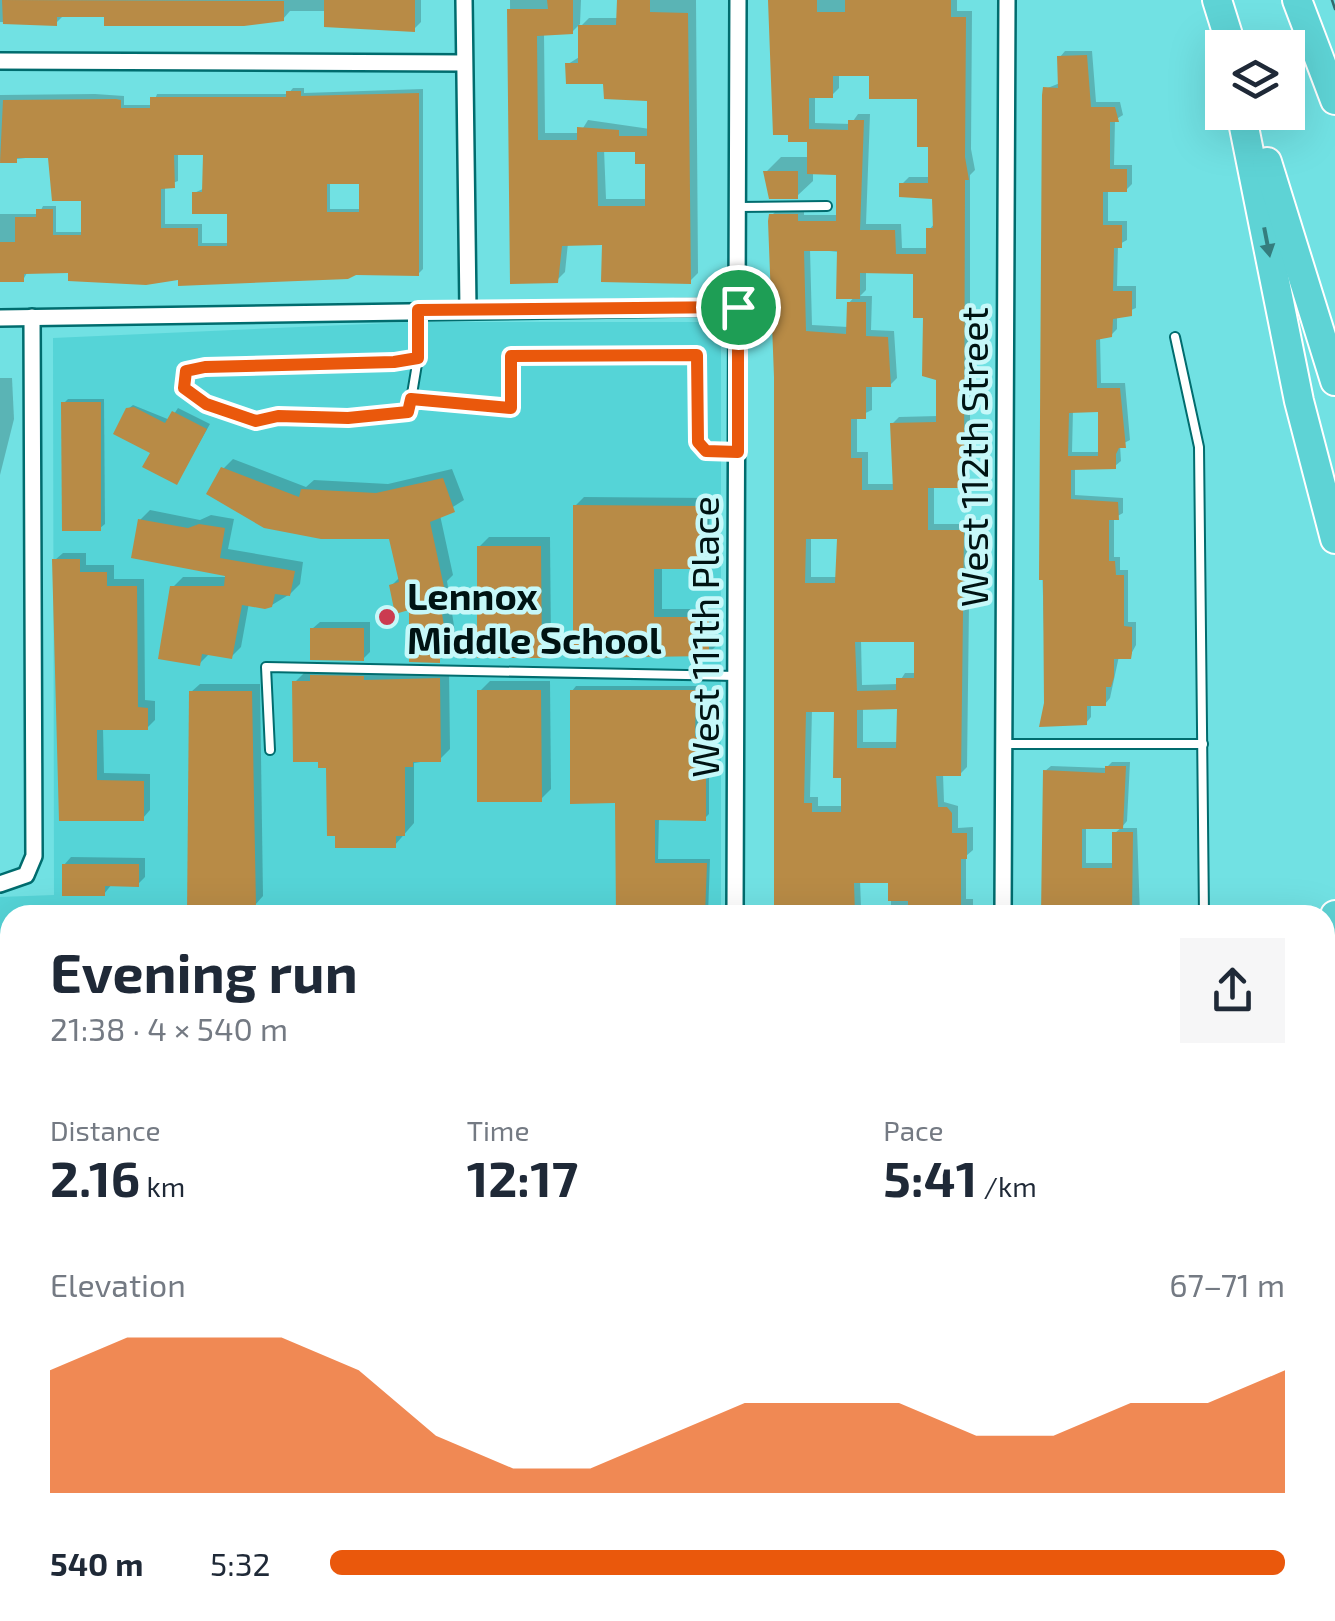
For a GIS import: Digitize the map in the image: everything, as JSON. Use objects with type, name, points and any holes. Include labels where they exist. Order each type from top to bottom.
[{"type":"highway","points":[[1296,0],[1335,100]]},
{"type":"highway","points":[[1245,130],[1299,401],[1335,540]]},
{"type":"highway","points":[[1258,130],[1335,381]]},
{"type":"street","points":[[464,0],[468,309]]},
{"type":"street","name":"West 111th Place","points":[[736,905],[738,0]]},
{"type":"street","name":"West 112th Street","points":[[1004,905],[1007,0]]},
{"type":"street","points":[[0,61],[464,63]]},
{"type":"street","points":[[0,318],[738,307]]},
{"type":"street","points":[[0,884],[26,875],[34,856],[32,317]]},
{"type":"lane","points":[[738,207],[827,206]]},
{"type":"lane","points":[[418,310],[418,358],[408,412],[348,418],[278,416],[256,421],[206,404],[184,388],[186,371],[205,367],[418,358]]},
{"type":"lane","points":[[1174,337],[1199,447],[1204,905]]},
{"type":"lane","points":[[411,399],[511,408],[511,356],[697,355],[698,442],[706,451],[738,452]]},
{"type":"lane","points":[[270,750],[266,667],[736,676]]},
{"type":"lane","points":[[1004,744],[1203,744]]},
{"type":"shaded area","name":"Lennox Middle School","points":[[413,322],[721,322],[721,905],[0,905],[0,897],[54,895],[53,338]]},
{"type":"building","points":[[2,0],[284,1],[284,21],[244,26],[104,26],[104,17],[57,17],[57,26],[3,24]]},
{"type":"building","points":[[324,0],[415,0],[415,32],[324,27]]},
{"type":"building","points":[[547,0],[573,0],[573,34],[537,36],[538,140],[577,140],[577,127],[619,130],[619,136],[647,136],[647,101],[604,99],[603,84],[566,84],[565,63],[578,63],[578,25],[616,25],[617,0],[650,0],[650,12],[688,13],[691,284],[601,282],[602,245],[562,246],[558,283],[510,284],[507,9],[548,9]],"holes":[[[597,152],[635,152],[635,164],[645,164],[645,206],[598,206]]]},
{"type":"building","points":[[768,0],[817,0],[817,12],[845,12],[845,0],[951,0],[951,17],[966,17],[965,157],[969,180],[965,180],[964,469],[961,488],[928,488],[928,530],[964,530],[961,776],[936,776],[938,807],[947,807],[952,813],[952,833],[967,833],[967,859],[961,859],[961,905],[888,901],[888,883],[854,883],[855,905],[774,905],[774,377],[768,221],[769,214],[798,214],[798,221],[836,221],[836,175],[807,174],[807,142],[788,142],[788,135],[773,135]],"holes":[[[833,76],[869,76],[869,99],[917,99],[917,147],[928,147],[928,183],[899,183],[899,197],[932,199],[933,228],[926,228],[926,254],[896,254],[895,230],[860,230],[864,120],[848,120],[848,130],[809,129],[809,98],[833,98]],[[804,251],[837,251],[836,299],[860,299],[860,273],[913,274],[913,318],[923,318],[922,376],[936,380],[936,422],[890,423],[893,490],[862,490],[862,458],[851,458],[851,419],[866,419],[866,387],[891,387],[888,337],[866,336],[866,302],[847,302],[846,334],[806,331]],[[806,539],[837,539],[835,583],[805,583]],[[855,642],[914,642],[914,678],[896,678],[896,690],[857,691]],[[897,709],[896,748],[857,748],[857,710]],[[806,712],[834,712],[833,778],[841,778],[841,812],[812,812],[812,803],[804,803]]]},
{"type":"building","points":[[1087,55],[1091,107],[1115,107],[1119,122],[1110,122],[1110,169],[1127,169],[1127,192],[1103,192],[1103,225],[1122,225],[1122,248],[1114,248],[1113,291],[1132,291],[1132,316],[1113,319],[1112,337],[1096,340],[1097,388],[1120,388],[1126,448],[1119,448],[1116,454],[1116,469],[1071,470],[1071,499],[1118,502],[1119,520],[1109,520],[1109,561],[1115,561],[1116,575],[1124,575],[1124,626],[1132,627],[1132,653],[1131,659],[1114,659],[1114,677],[1111,687],[1106,687],[1106,706],[1087,706],[1087,725],[1039,727],[1044,703],[1043,580],[1039,580],[1042,95],[1043,87],[1058,88],[1057,56]],"holes":[[[1098,412],[1098,456],[1068,456],[1069,413]]]},
{"type":"building","points":[[286,91],[301,91],[301,96],[419,93],[419,276],[356,275],[348,279],[178,286],[178,280],[146,285],[68,281],[68,273],[24,274],[24,282],[0,282],[0,242],[15,242],[15,217],[36,217],[36,209],[53,209],[53,235],[81,235],[81,201],[52,201],[48,158],[17,158],[17,163],[0,163],[3,100],[116,99],[121,100],[121,108],[150,108],[150,97],[286,97]],"holes":[[[174,155],[203,155],[202,192],[192,192],[192,214],[227,214],[227,246],[198,246],[198,228],[161,228],[161,189],[175,188]],[[327,184],[359,184],[359,212],[327,212]]]},
{"type":"building","points":[[763,171],[798,171],[798,199],[769,199]]},
{"type":"building","points":[[61,402],[101,402],[101,531],[62,531]]},
{"type":"building","points":[[134,407],[165,423],[172,411],[207,429],[177,485],[142,467],[150,453],[113,434],[126,408]]},
{"type":"building","points":[[221,467],[299,497],[301,489],[376,493],[443,478],[455,512],[430,522],[444,587],[438,589],[449,657],[440,657],[440,663],[409,662],[409,610],[395,614],[389,585],[399,582],[389,539],[321,539],[264,528],[206,494]]},
{"type":"building","points":[[573,505],[703,506],[699,569],[654,569],[654,617],[709,617],[709,656],[573,658]]},
{"type":"building","points":[[138,519],[188,528],[199,524],[225,528],[220,558],[295,571],[290,596],[275,594],[272,607],[265,609],[242,605],[232,659],[202,654],[200,666],[158,659],[170,586],[224,586],[225,576],[131,558]]},
{"type":"building","points":[[477,546],[541,546],[542,658],[477,658]]},
{"type":"building","points":[[52,559],[80,559],[80,572],[107,572],[107,586],[137,586],[138,707],[148,708],[148,730],[97,730],[97,780],[144,781],[144,821],[59,821]]},
{"type":"building","points":[[310,628],[364,628],[364,661],[310,660]]},
{"type":"building","points":[[310,675],[364,676],[364,680],[440,678],[441,762],[413,762],[413,767],[405,767],[405,836],[396,836],[396,848],[335,848],[335,836],[327,836],[326,768],[318,768],[318,762],[293,762],[292,681],[310,681]]},
{"type":"building","points":[[477,690],[541,690],[542,802],[477,802]]},
{"type":"building","points":[[570,690],[696,690],[695,737],[706,737],[706,821],[655,820],[655,863],[707,863],[705,905],[616,905],[615,803],[570,804]]},
{"type":"building","points":[[189,691],[252,691],[256,905],[187,905]]},
{"type":"building","points":[[1105,766],[1126,766],[1123,829],[1082,829],[1082,868],[1112,868],[1112,832],[1133,832],[1132,905],[1041,905],[1043,770],[1105,773]]},
{"type":"building","points":[[62,864],[139,864],[139,887],[105,886],[105,896],[62,896]]},
{"type":"tram line","points":[[1332,0],[1335,9]]},
{"type":"place","name":"Lennox Middle School","points":[[387,617]]},
{"type":"route","points":[[738,307],[738,452],[706,451],[698,442],[697,355],[511,356],[511,408],[411,399],[408,412],[348,418],[278,416],[256,421],[206,404],[184,388],[186,371],[205,367],[418,358],[418,310],[738,307]]}]
